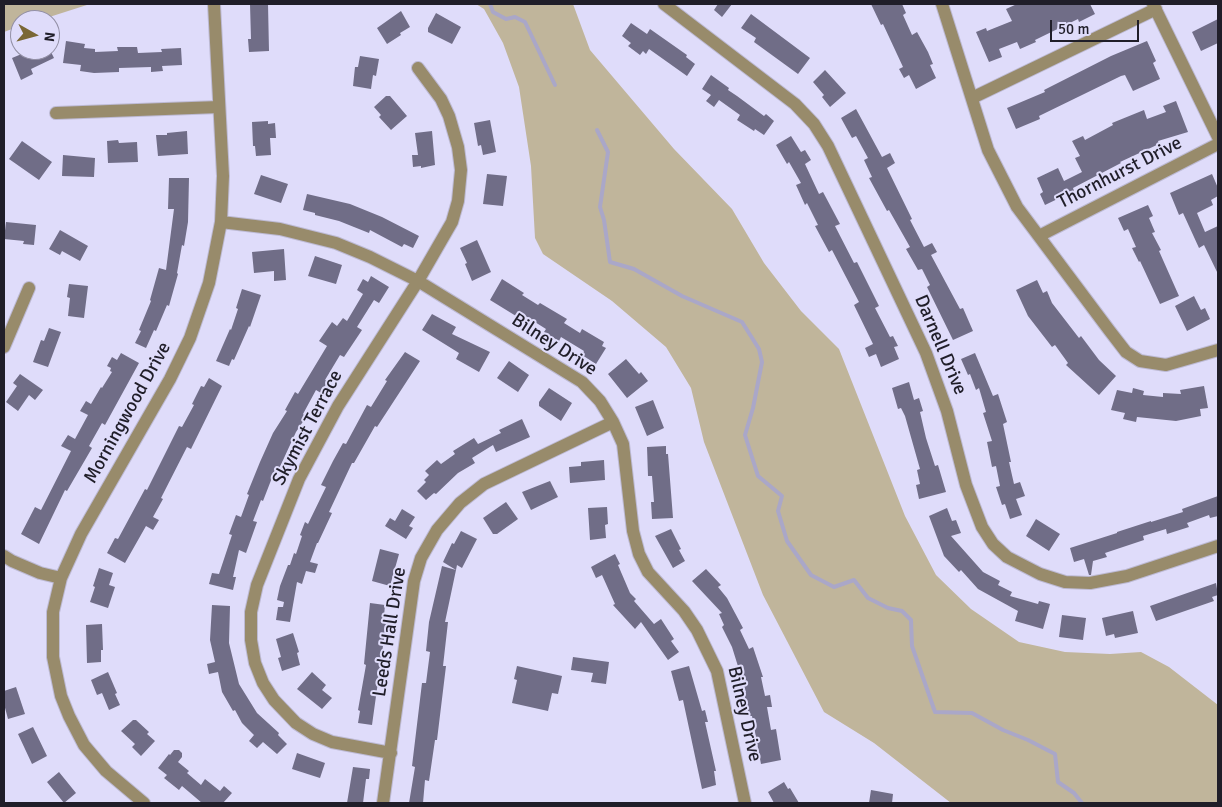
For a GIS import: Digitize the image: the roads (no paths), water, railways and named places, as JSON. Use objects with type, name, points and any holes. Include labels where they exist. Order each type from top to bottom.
[{"type":"street","name":"Morningwood Drive","points":[[144,803],[106,771],[84,745],[69,716],[61,696],[53,657],[53,612],[61,578],[81,534],[170,379],[190,338],[209,283],[221,222],[222,176],[214,4]]},
{"type":"street","name":"Darnell Drive","points":[[664,4],[795,104],[814,124],[828,146],[926,353],[947,411],[966,485],[982,527],[993,544],[1007,557],[1040,574],[1065,582],[1090,583],[1127,576],[1218,546]]},
{"type":"street","points":[[942,4],[988,150],[1017,207],[1126,352],[1140,361],[1166,365],[1218,350]]},
{"type":"street","points":[[972,98],[1155,6],[1218,137]]},
{"type":"street","name":"Skymist Terrace","points":[[391,753],[332,742],[313,734],[296,723],[274,700],[263,683],[255,663],[252,648],[251,612],[257,585],[299,480],[338,406],[418,282],[452,222],[458,201],[461,170],[458,147],[449,116],[441,99],[418,68]]},
{"type":"street","points":[[56,113],[219,107]]},
{"type":"street","name":"Thornhurst Drive","points":[[1039,236],[1218,144]]},
{"type":"street","name":"Bilney Drive","points":[[221,222],[280,229],[336,243],[370,257],[418,282],[582,382],[600,401],[613,422],[623,444],[633,531],[639,554],[648,572],[684,611],[697,630],[717,672],[745,803]]},
{"type":"street","points":[[4,347],[29,288]]},
{"type":"street","name":"Leeds Hall Drive","points":[[383,803],[414,581],[421,558],[437,530],[460,503],[484,484],[613,422]]},
{"type":"street","points":[[4,556],[40,573],[61,578]]},
{"type":"waterway","points":[[490,4],[493,12],[506,19],[515,17],[525,22],[555,85]]},
{"type":"waterway","points":[[597,130],[608,152],[600,207],[604,220],[610,262],[634,269],[682,296],[742,322],[759,349],[762,362],[753,408],[745,435],[758,476],[782,496],[778,511],[787,541],[811,575],[834,587],[854,580],[868,598],[888,608],[902,611],[911,620],[912,646],[935,712],[972,713],[1003,730],[1055,754],[1058,782],[1074,793],[1082,803]]}]
